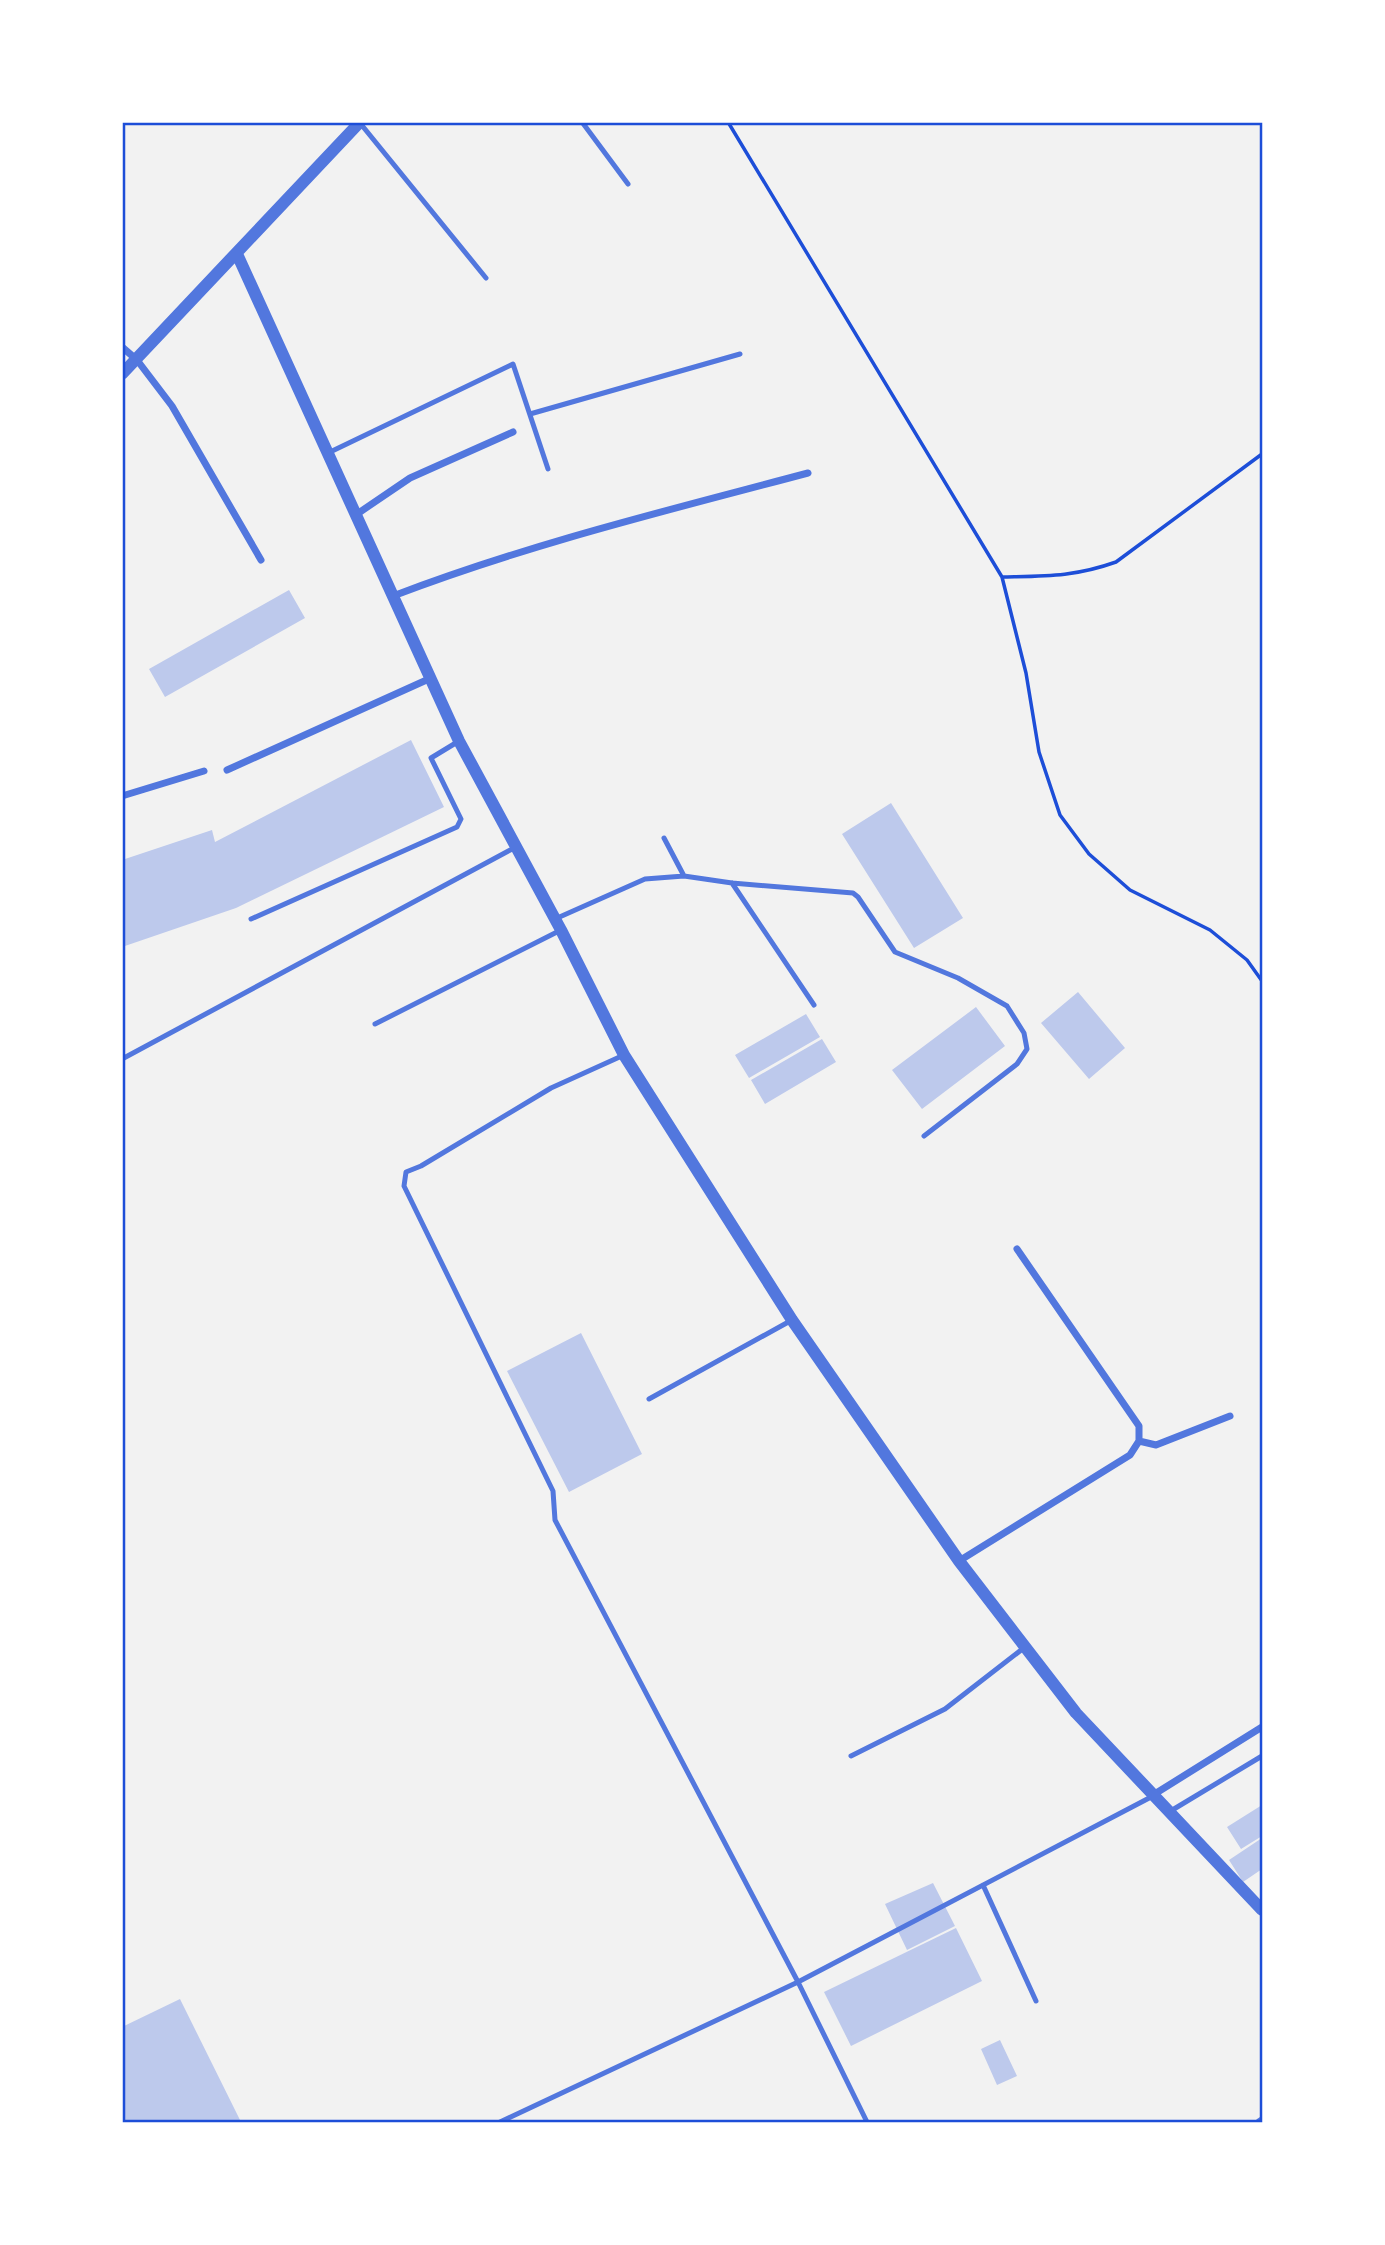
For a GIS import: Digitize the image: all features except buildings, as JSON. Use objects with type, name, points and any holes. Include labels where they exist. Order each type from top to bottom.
[{"type":"street","points":[[122,374],[360,123]]},
{"type":"street","points":[[237,254],[459,741],[624,1055],[792,1320],[960,1562],[1076,1713],[1262,1910]]},
{"type":"street","points":[[122,347],[137,360],[172,406],[261,560]]},
{"type":"street","points":[[357,514],[410,478],[513,432]]},
{"type":"street","points":[[394,596],[497,558],[808,472]]},
{"type":"street","points":[[227,770],[430,678]]},
{"type":"street","points":[[122,796],[204,771]]},
{"type":"street","points":[[960,1562],[1130,1455],[1139,1441],[1139,1426],[1017,1249]]},
{"type":"street","points":[[1139,1441],[1156,1445],[1230,1416]]},
{"type":"street","points":[[1153,1796],[1262,1727]]},
{"type":"lane","points":[[582,122],[628,184]]},
{"type":"lane","points":[[360,123],[486,278]]},
{"type":"lane","points":[[530,414],[740,354]]},
{"type":"lane","points":[[328,453],[513,364],[548,469]]},
{"type":"lane","points":[[251,919],[457,827],[461,819],[431,758],[459,741]]},
{"type":"lane","points":[[664,838],[684,876]]},
{"type":"lane","points":[[122,1059],[516,847]]},
{"type":"lane","points":[[375,1024],[645,878],[684,876],[732,883],[853,893],[895,953],[958,978],[1007,1006],[1024,1033],[1027,1049],[1017,1064],[924,1136]]},
{"type":"lane","points":[[732,883],[814,1004]]},
{"type":"lane","points":[[624,1055],[551,1088],[421,1166],[406,1172],[404,1186],[553,1491],[555,1520],[798,1982],[867,2123]]},
{"type":"lane","points":[[649,1399],[792,1320]]},
{"type":"lane","points":[[851,1756],[945,1709],[1025,1647]]},
{"type":"lane","points":[[1169,1812],[1262,1756]]},
{"type":"lane","points":[[500,2123],[798,1982],[1153,1796]]},
{"type":"lane","points":[[983,1885],[1036,2001]]},
{"type":"path","points":[[728,122],[1002,577],[1026,673],[1039,752],[1060,815],[1089,854],[1130,890],[1210,930],[1247,960],[1262,981]]},
{"type":"path","points":[[1002,577],[1063,576],[1116,562],[1262,454]]}]
